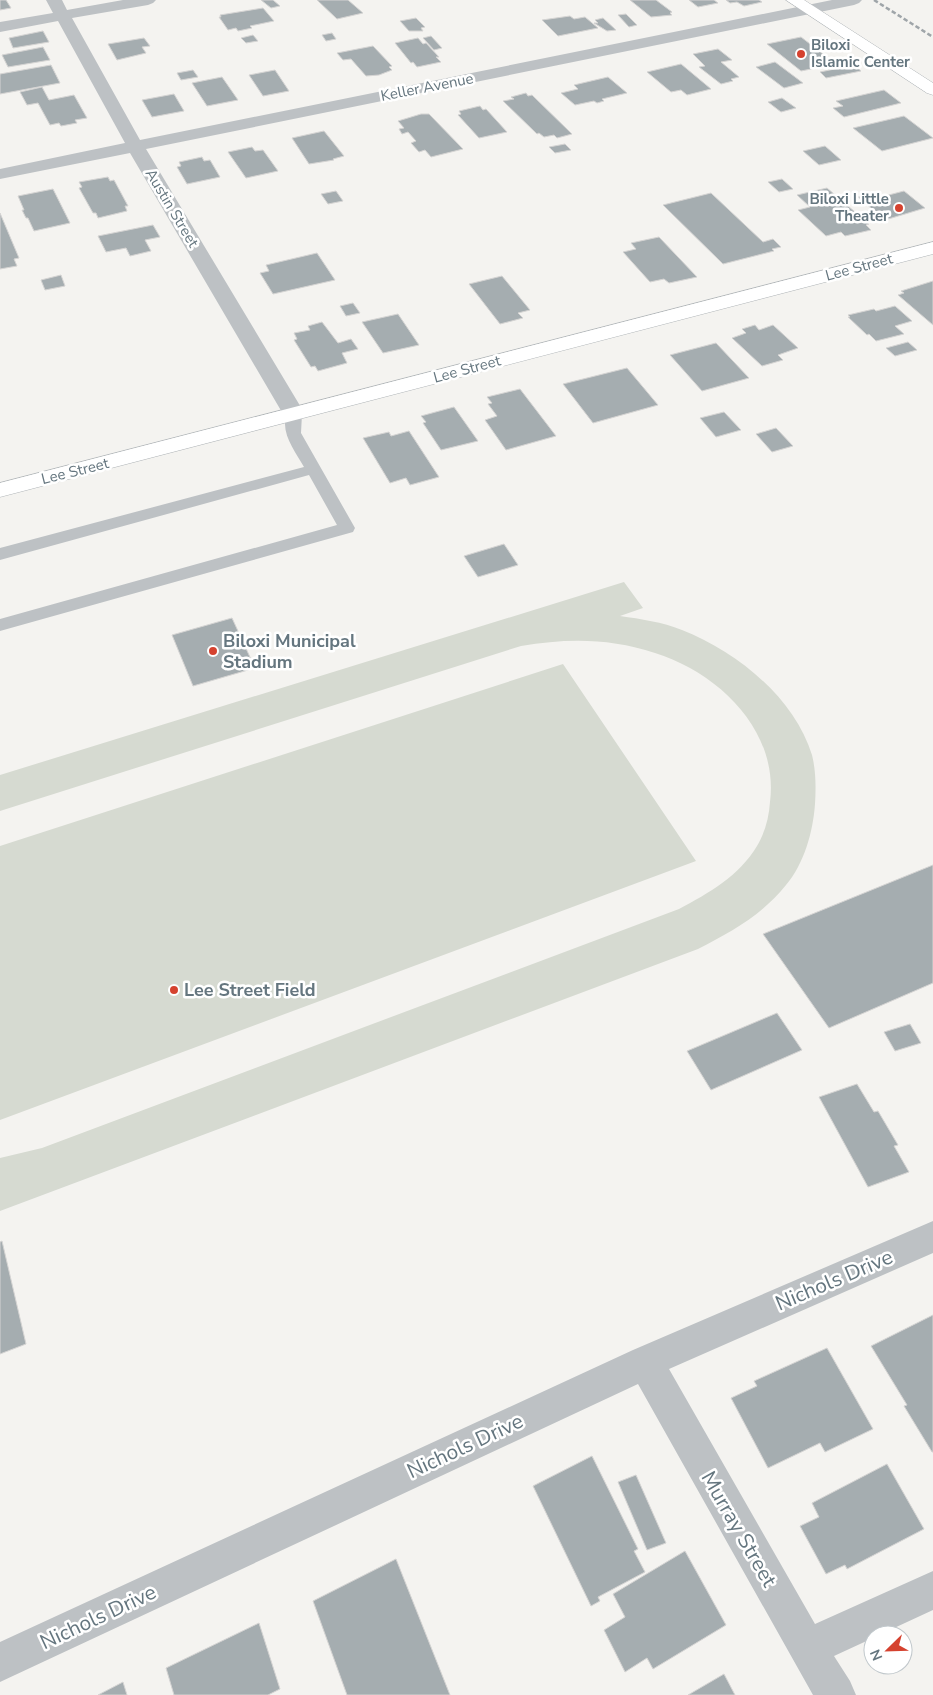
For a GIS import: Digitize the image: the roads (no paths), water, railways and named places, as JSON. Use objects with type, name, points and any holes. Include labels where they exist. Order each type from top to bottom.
[{"type":"street","points":[[0,27],[57,8],[148,0]]},
{"type":"street","points":[[794,0],[933,90]]},
{"type":"street","name":"Keller Avenue","points":[[0,174],[854,0]]},
{"type":"street","name":"Austin Street","points":[[57,8],[135,146],[294,414]]},
{"type":"street","name":"Lee Street","points":[[0,490],[933,248]]},
{"type":"street","name":"Nichols Drive","points":[[0,1662],[645,1362],[933,1237]]},
{"type":"street","name":"Murray Street","points":[[645,1362],[807,1648],[836,1695]]},
{"type":"street","points":[[807,1648],[933,1590]]},
{"type":"lane","points":[[0,625],[347,528],[293,433],[294,414]]},
{"type":"lane","points":[[0,554],[314,469]]},
{"type":"railway","points":[[874,0],[933,37]]},
{"type":"place","name":"Biloxi Islamic Center","points":[[801,54]]},
{"type":"place","name":"Biloxi Little Theater","points":[[899,208]]},
{"type":"place","name":"Biloxi Municipal Stadium","points":[[213,651]]},
{"type":"place","name":"Lee Street Field","points":[[174,990]]}]
